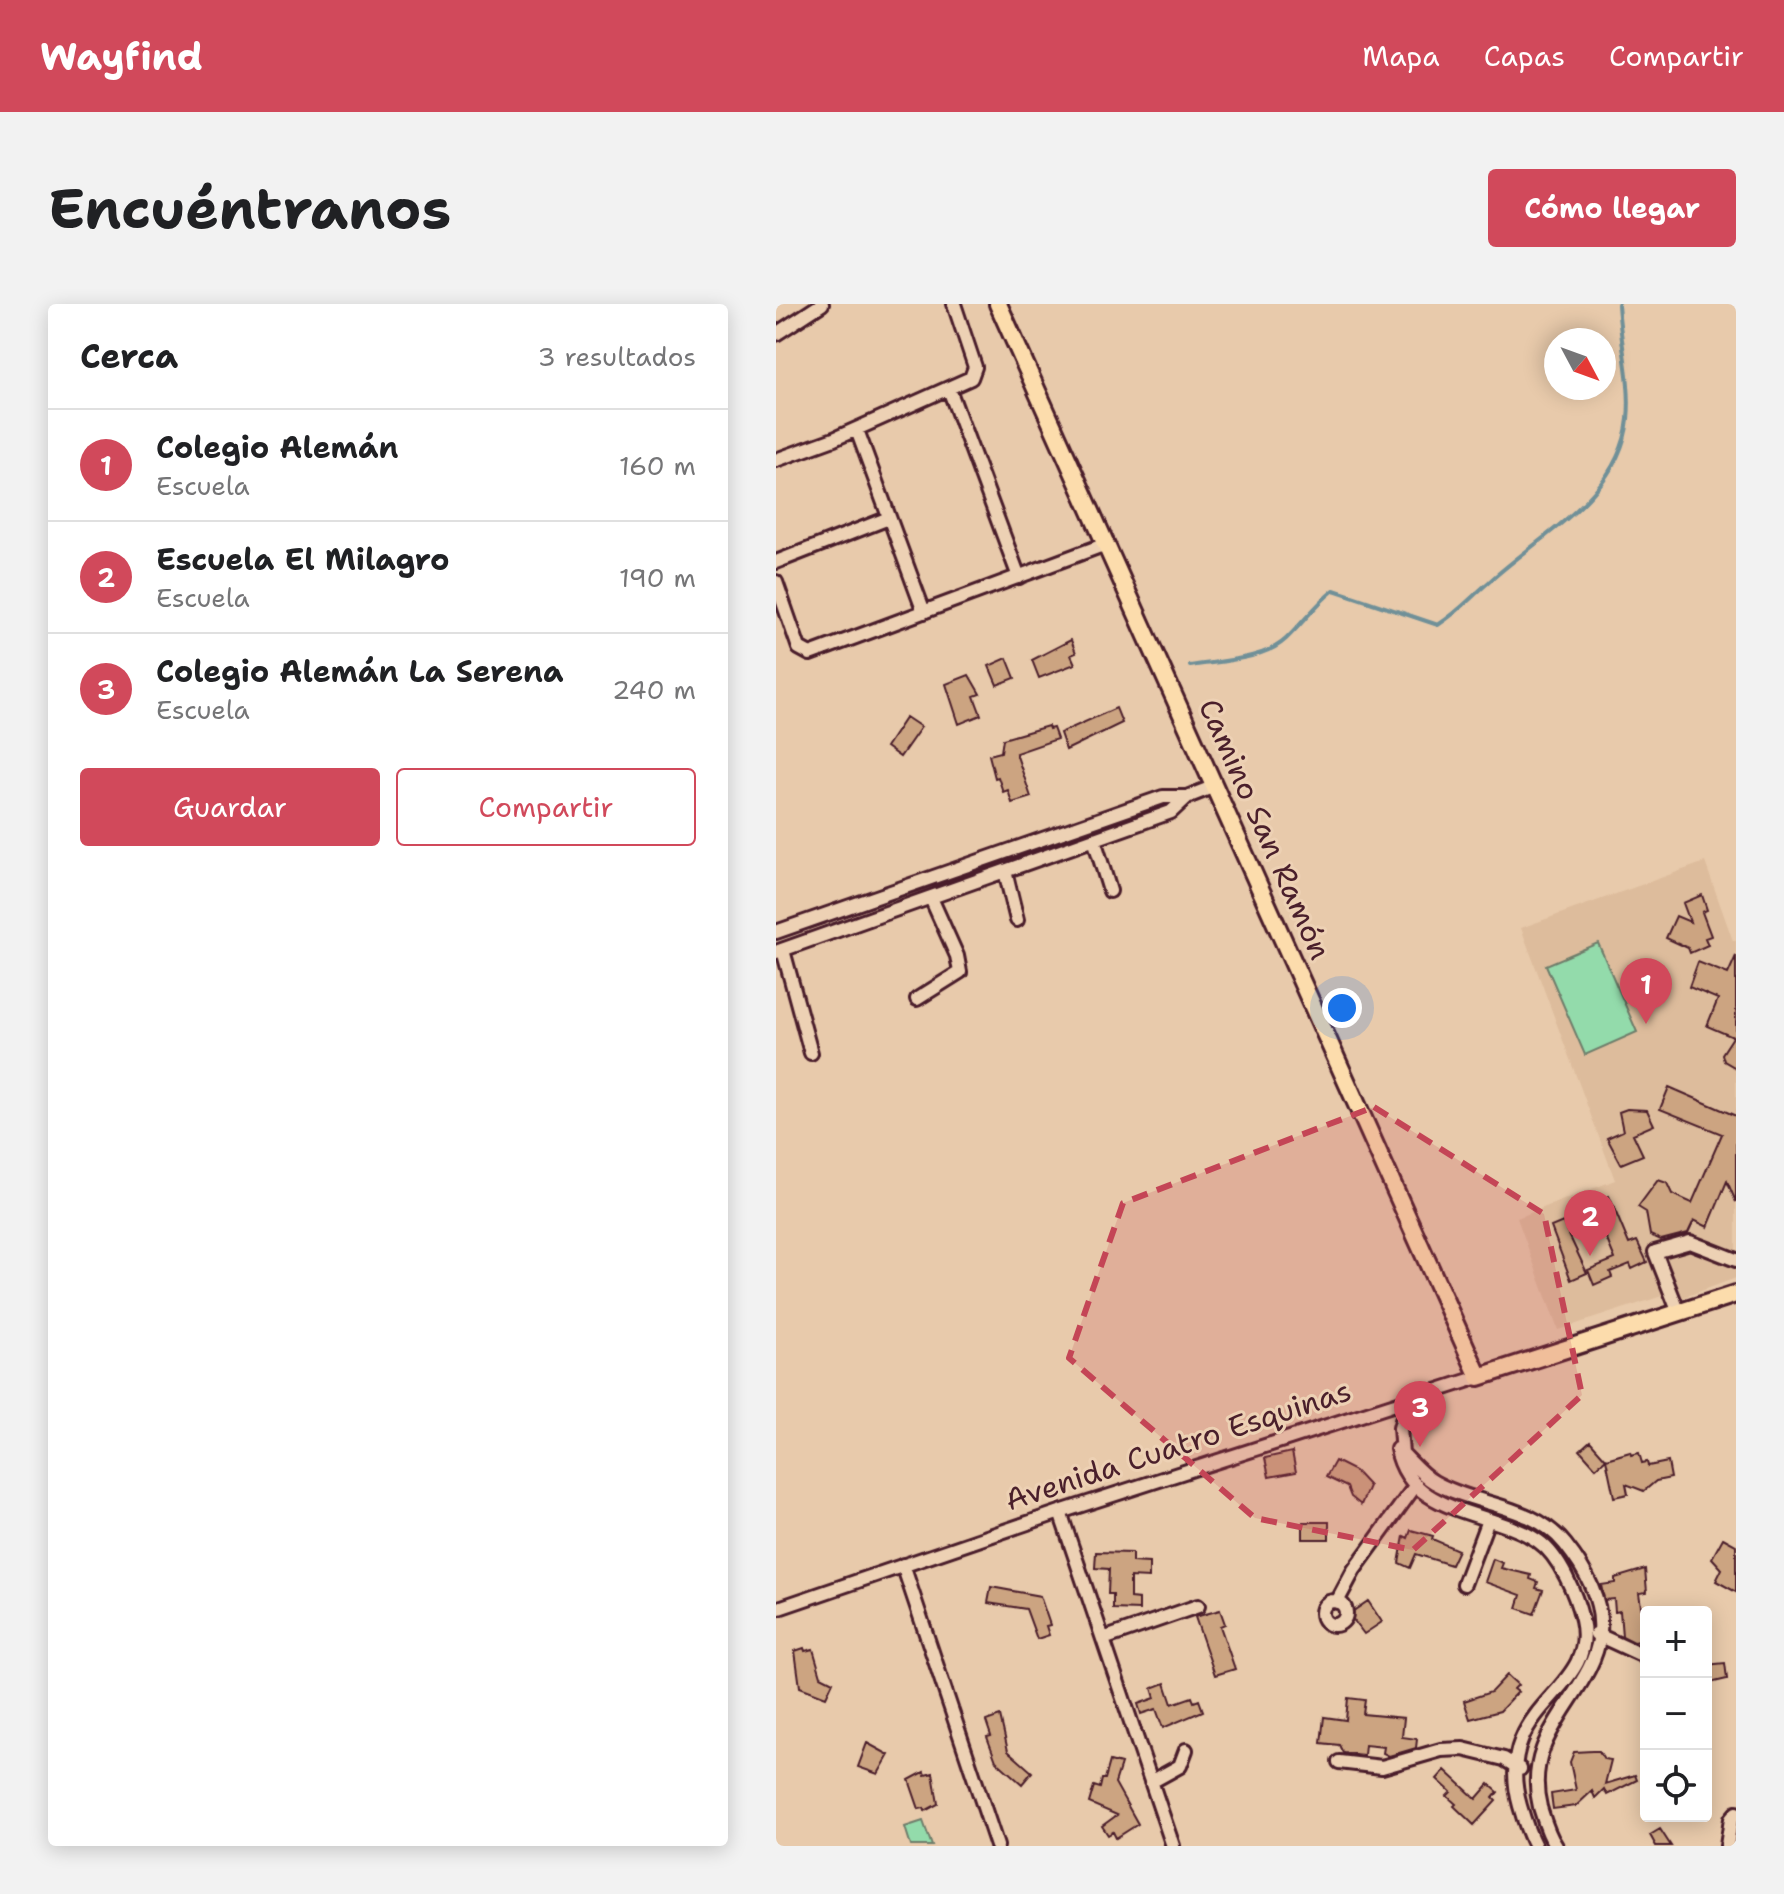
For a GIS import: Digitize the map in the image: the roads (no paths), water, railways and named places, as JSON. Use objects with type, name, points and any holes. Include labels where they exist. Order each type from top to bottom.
[{"type":"main road","name":"Camino San Ramón","points":[[998,304],[1479,1377]]},
{"type":"main road","name":"Avenida Cuatro Esquinas","points":[[1479,1377],[1736,1294]]},
{"type":"street","points":[[776,334],[822,304]]},
{"type":"street","points":[[776,460],[857,430],[971,378],[975,367],[954,304]]},
{"type":"street","points":[[949,389],[1019,577]]},
{"type":"street","points":[[857,430],[924,612]]},
{"type":"street","points":[[776,562],[889,518]]},
{"type":"street","points":[[776,582],[799,648],[810,654],[1106,544]]},
{"type":"street","points":[[776,932],[1163,797],[1187,797],[1215,786]]},
{"type":"street","points":[[811,1053],[779,951],[1171,812],[1187,797]]},
{"type":"street","points":[[1094,839],[1110,891]]},
{"type":"street","points":[[1005,871],[1017,920]]},
{"type":"street","points":[[940,875],[946,893]]},
{"type":"street","points":[[917,999],[960,972],[957,956],[931,898]]},
{"type":"street","points":[[1679,1313],[1655,1252],[1690,1242],[1736,1260]]},
{"type":"street","name":"Avenida Cuatro Esquinas","points":[[776,1609],[1060,1512],[1479,1377]]},
{"type":"street","points":[[1406,1400],[1395,1441],[1404,1472],[1415,1486],[1435,1499],[1541,1543],[1569,1586],[1583,1627],[1584,1648],[1577,1666],[1530,1720],[1518,1744],[1516,1792],[1535,1846]]},
{"type":"street","points":[[1406,1400],[1400,1428],[1402,1453],[1431,1481],[1551,1528],[1581,1566],[1595,1597],[1600,1637],[1582,1686],[1542,1745],[1535,1772],[1544,1821],[1556,1846]]},
{"type":"street","points":[[1337,1602],[1354,1570],[1415,1486]]},
{"type":"street","points":[[1060,1512],[1173,1846]]},
{"type":"street","points":[[1464,1584],[1488,1520]]},
{"type":"street","points":[[903,1565],[997,1846]]},
{"type":"street","points":[[1103,1639],[1198,1606]]},
{"type":"street","points":[[1583,1627],[1640,1654]]},
{"type":"street","points":[[1339,1762],[1382,1767],[1441,1750],[1463,1749],[1504,1759],[1515,1768],[1535,1772]]},
{"type":"street","points":[[1151,1782],[1180,1766],[1186,1750]]},
{"type":"street","points":[[1727,1846],[1731,1819],[1736,1813]]},
{"type":"waterway","points":[[1190,666],[1241,658],[1277,646],[1334,590],[1438,625],[1575,512],[1610,470],[1622,446],[1628,419],[1627,376],[1618,304]]},
{"type":"place","name":"Colegio Alemán","points":[[1646,1024]]},
{"type":"place","name":"Escuela El Milagro","points":[[1590,1256]]},
{"type":"place","name":"Colegio Alemán La Serena","points":[[1420,1447]]}]
